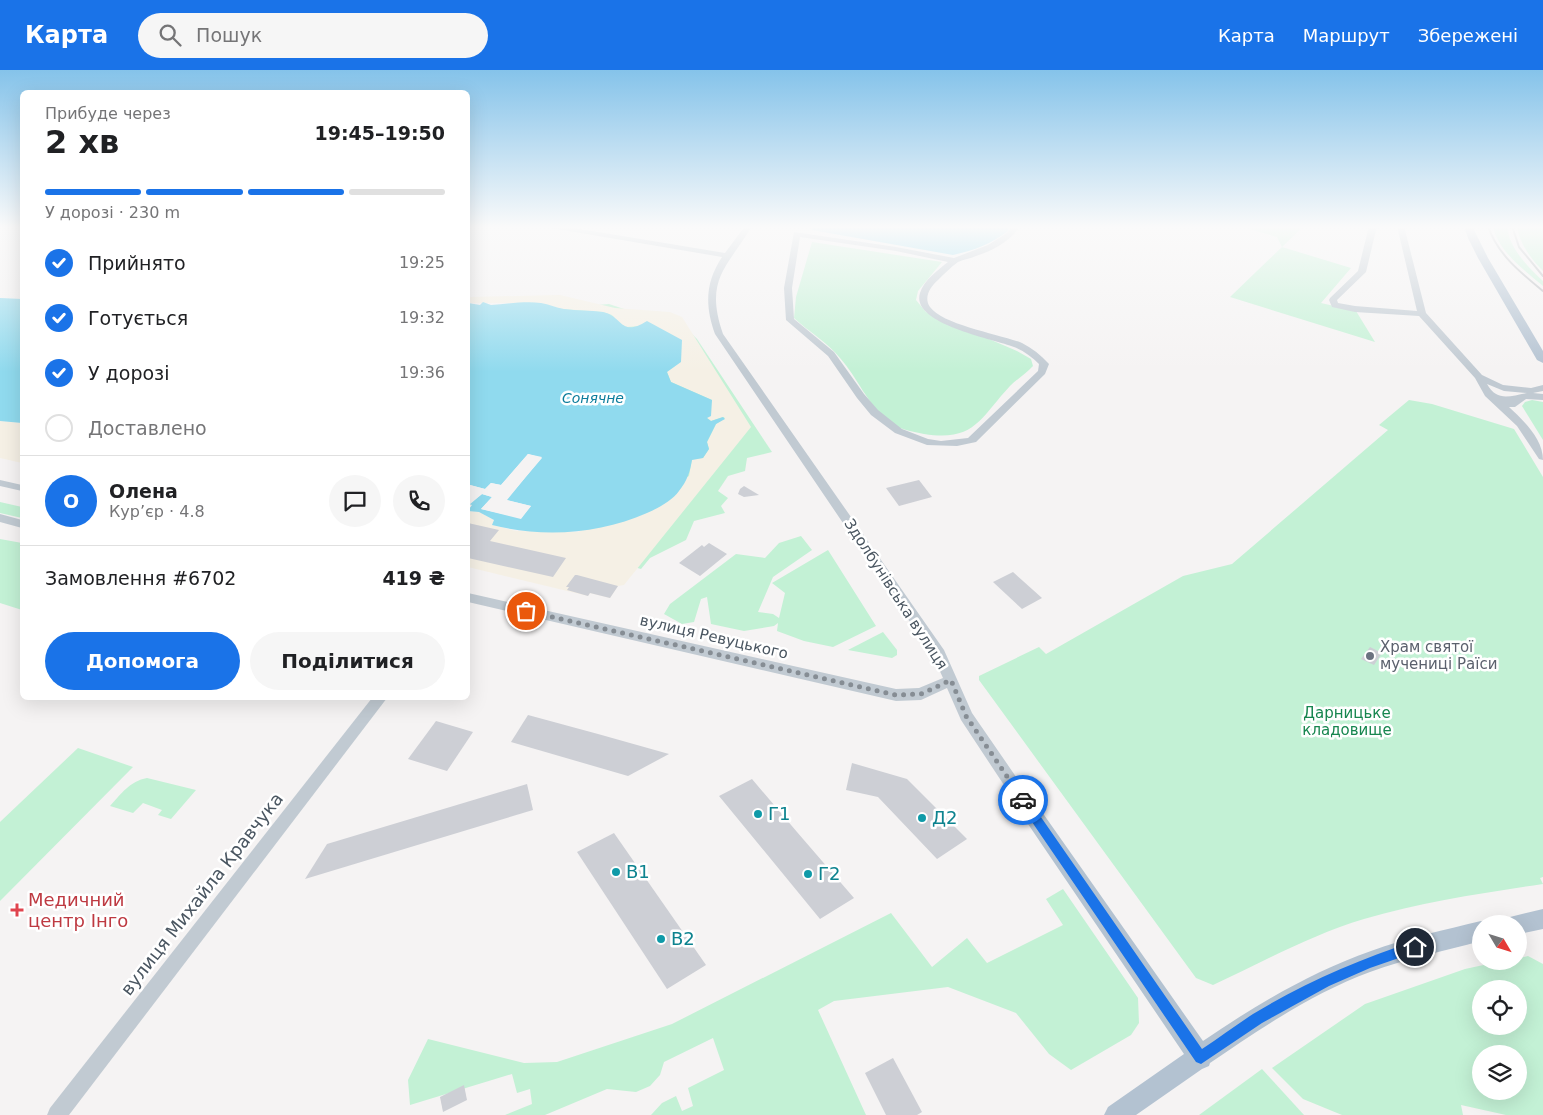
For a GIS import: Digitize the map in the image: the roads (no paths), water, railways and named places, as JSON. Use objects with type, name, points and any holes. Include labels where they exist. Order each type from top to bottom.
[{"type":"main road","points":[[1493,275],[1543,360]]},
{"type":"main road","name":"Здолбунівська вулиця","points":[[1035,818],[1201,1058]]},
{"type":"main road","points":[[1528,922],[1543,919]]},
{"type":"main road","points":[[1116,1115],[1201,1058],[1244,1026],[1324,982],[1369,962],[1415,947],[1472,933]]},
{"type":"street","name":"Здолбунівська вулиця","points":[[716,275],[710,294],[711,310],[718,334],[939,654],[966,716],[1035,818]]},
{"type":"street","points":[[791,275],[787,310],[790,320],[835,359],[862,400],[878,418],[891,428],[911,438],[946,444],[961,444],[972,440],[1042,372],[1044,364],[1039,356],[943,319],[926,308],[923,294],[930,282],[939,275]]},
{"type":"street","points":[[1359,275],[1333,300],[1335,305],[1355,309],[1422,314]]},
{"type":"street","points":[[1413,275],[1422,314],[1479,377],[1488,393],[1514,416],[1528,433],[1543,457]]},
{"type":"street","points":[[1479,377],[1513,392],[1516,399]]},
{"type":"street","points":[[1488,393],[1486,386],[1531,391],[1543,388]]},
{"type":"street","points":[[1488,393],[1504,400],[1530,396],[1543,398]]},
{"type":"street","points":[[1514,416],[1511,408],[1512,403],[1516,399]]},
{"type":"street","points":[[0,483],[20,488]]},
{"type":"street","points":[[2,520],[20,524]]},
{"type":"street","name":"вулиця Ревуцького","points":[[470,598],[896,695],[921,694],[951,680]]},
{"type":"street","name":"вулиця Михайла Кравчука","points":[[57,1115],[378,700]]},
{"type":"water","points":[[0,298],[20,299],[20,423],[0,421]]},
{"type":"water","name":"Сонячне","points":[[483,302],[491,305],[535,302],[564,309],[603,312],[615,317],[626,327],[638,326],[647,321],[682,340],[681,362],[667,372],[671,382],[712,400],[711,416],[707,418],[711,421],[723,417],[725,419],[716,424],[707,442],[709,449],[703,458],[692,460],[686,480],[676,495],[647,513],[629,520],[610,526],[571,532],[531,532],[511,529],[492,525],[494,520],[479,512],[470,511],[470,504],[482,494],[492,497],[481,509],[521,518],[531,506],[506,500],[542,458],[528,454],[501,485],[491,483],[485,489],[470,485],[470,303],[480,305]]},
{"type":"railway","points":[[1524,275],[1543,291]]},
{"type":"place","name":"Храм святої мучениці Раїси","points":[[1370,656]]},
{"type":"place","name":"Г1","points":[[758,814]]},
{"type":"place","name":"Д2","points":[[922,818]]},
{"type":"place","name":"В1","points":[[616,872]]},
{"type":"place","name":"Г2","points":[[808,874]]},
{"type":"place","name":"Медичний центр Інго","points":[[17,910]]},
{"type":"place","name":"В2","points":[[661,939]]},
{"type":"park label","name":"Дарницьке кладовище","points":[[1347,722]]}]
